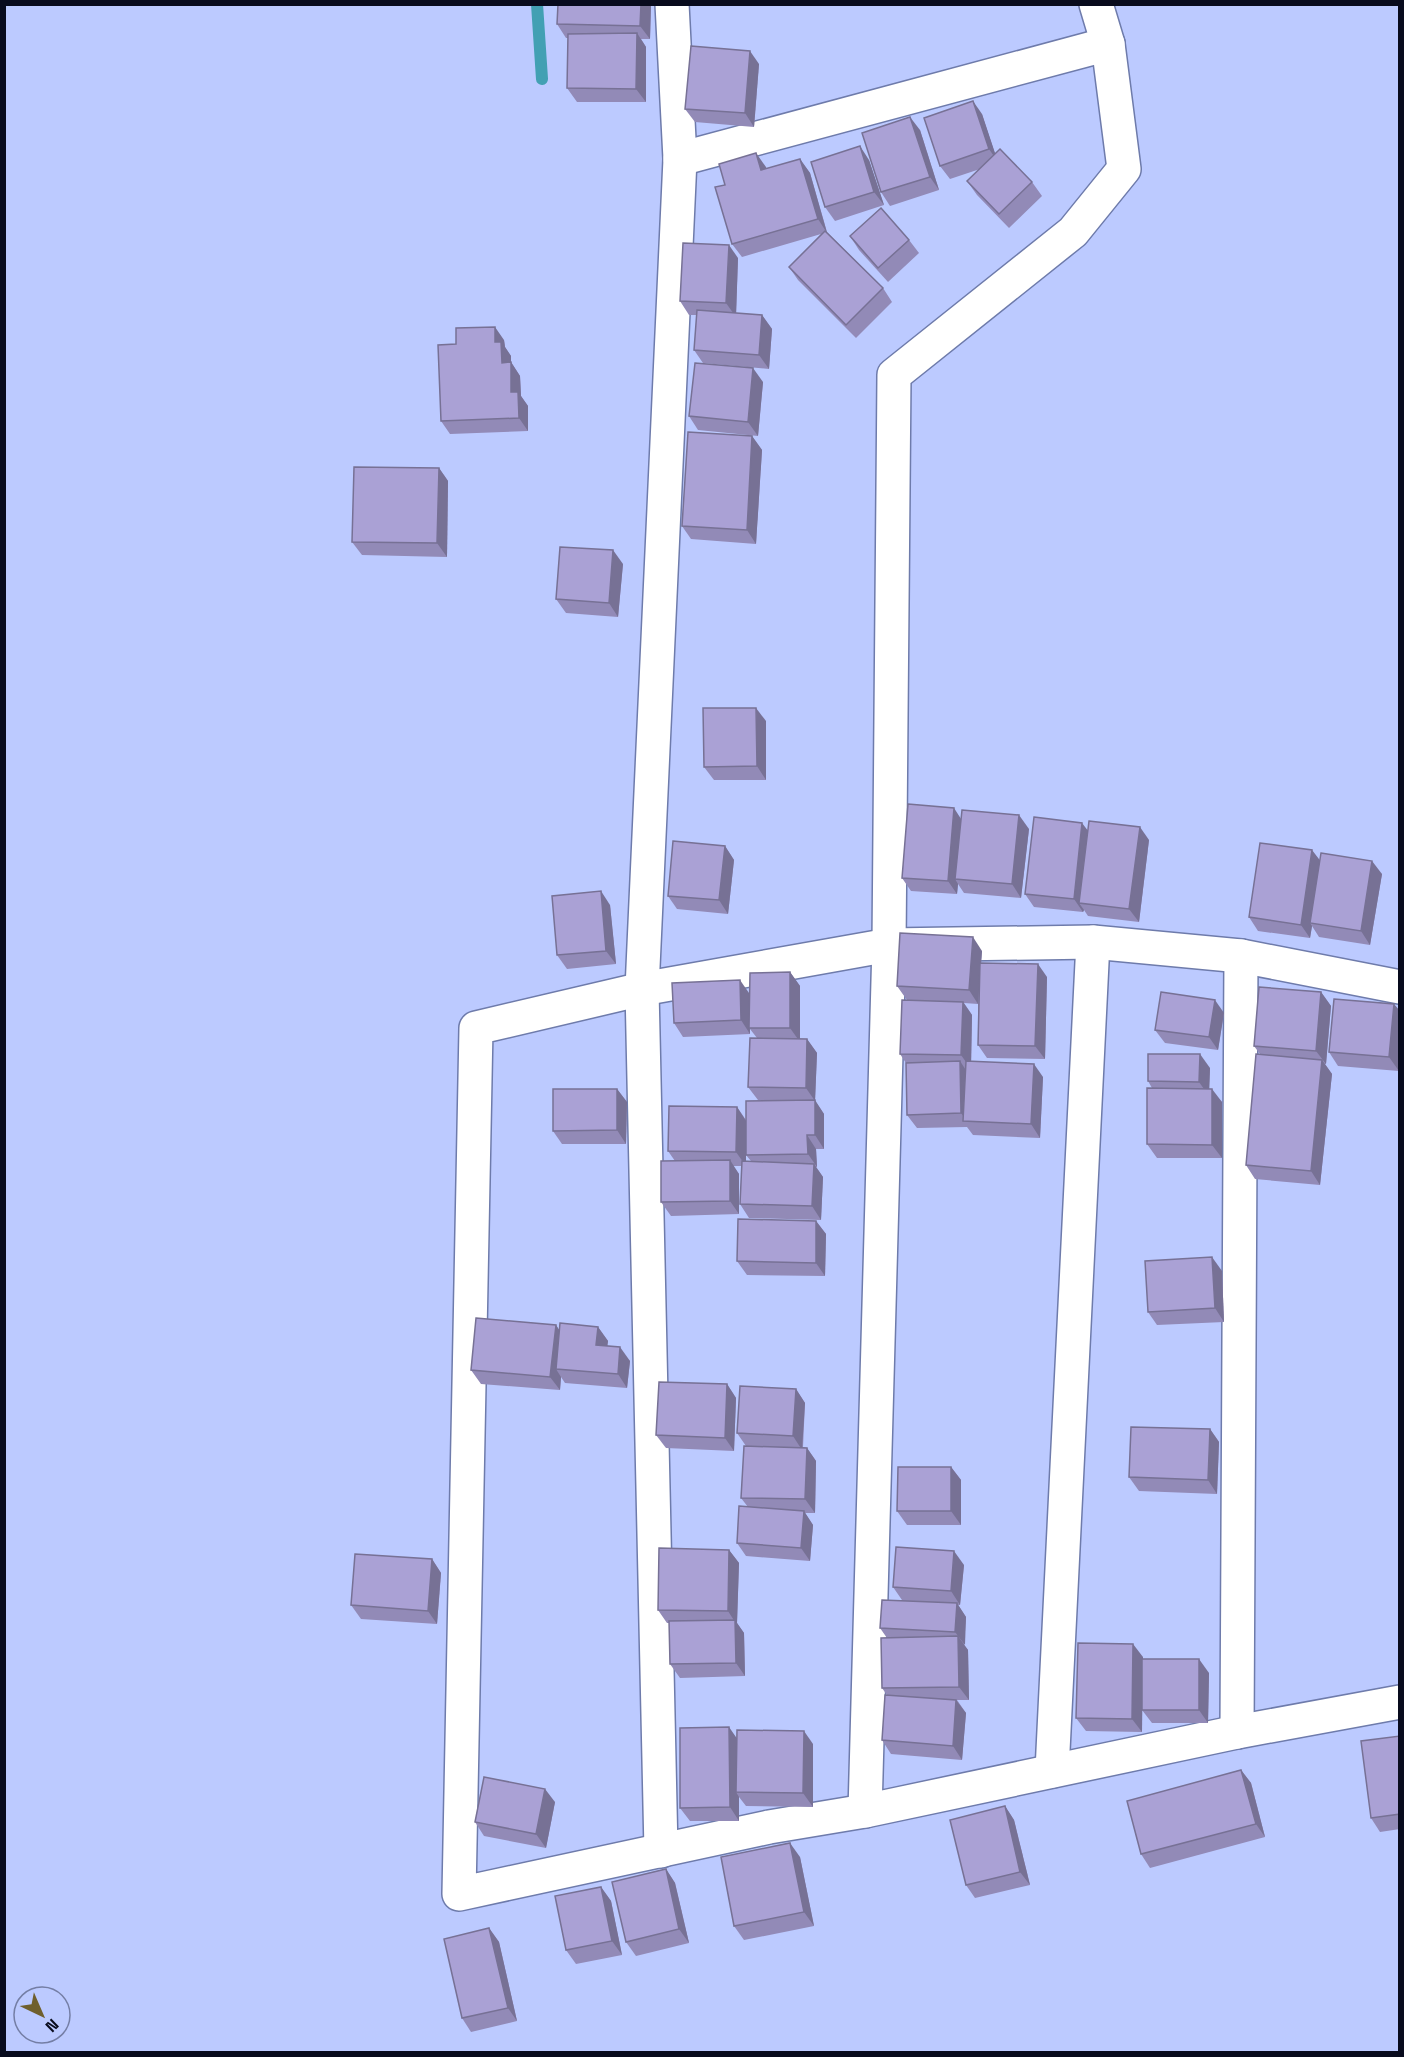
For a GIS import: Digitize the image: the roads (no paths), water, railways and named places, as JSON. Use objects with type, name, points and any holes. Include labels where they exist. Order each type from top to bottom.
[{"type":"street","points":[[660,1851],[642,989],[680,159],[672,4]]},
{"type":"street","points":[[865,1811],[889,945],[894,375],[1073,232],[1124,169],[1108,44],[1096,4]]},
{"type":"street","points":[[680,159],[1108,44]]},
{"type":"street","points":[[1052,1771],[1093,942]]},
{"type":"street","points":[[1400,987],[1241,957],[1093,942],[889,945],[642,989],[476,1028],[459,1894],[769,1827],[865,1811],[1237,1732],[1400,1702]]},
{"type":"street","points":[[1237,1732],[1241,957]]},
{"type":"waterway","points":[[537,4],[542,79]]}]
